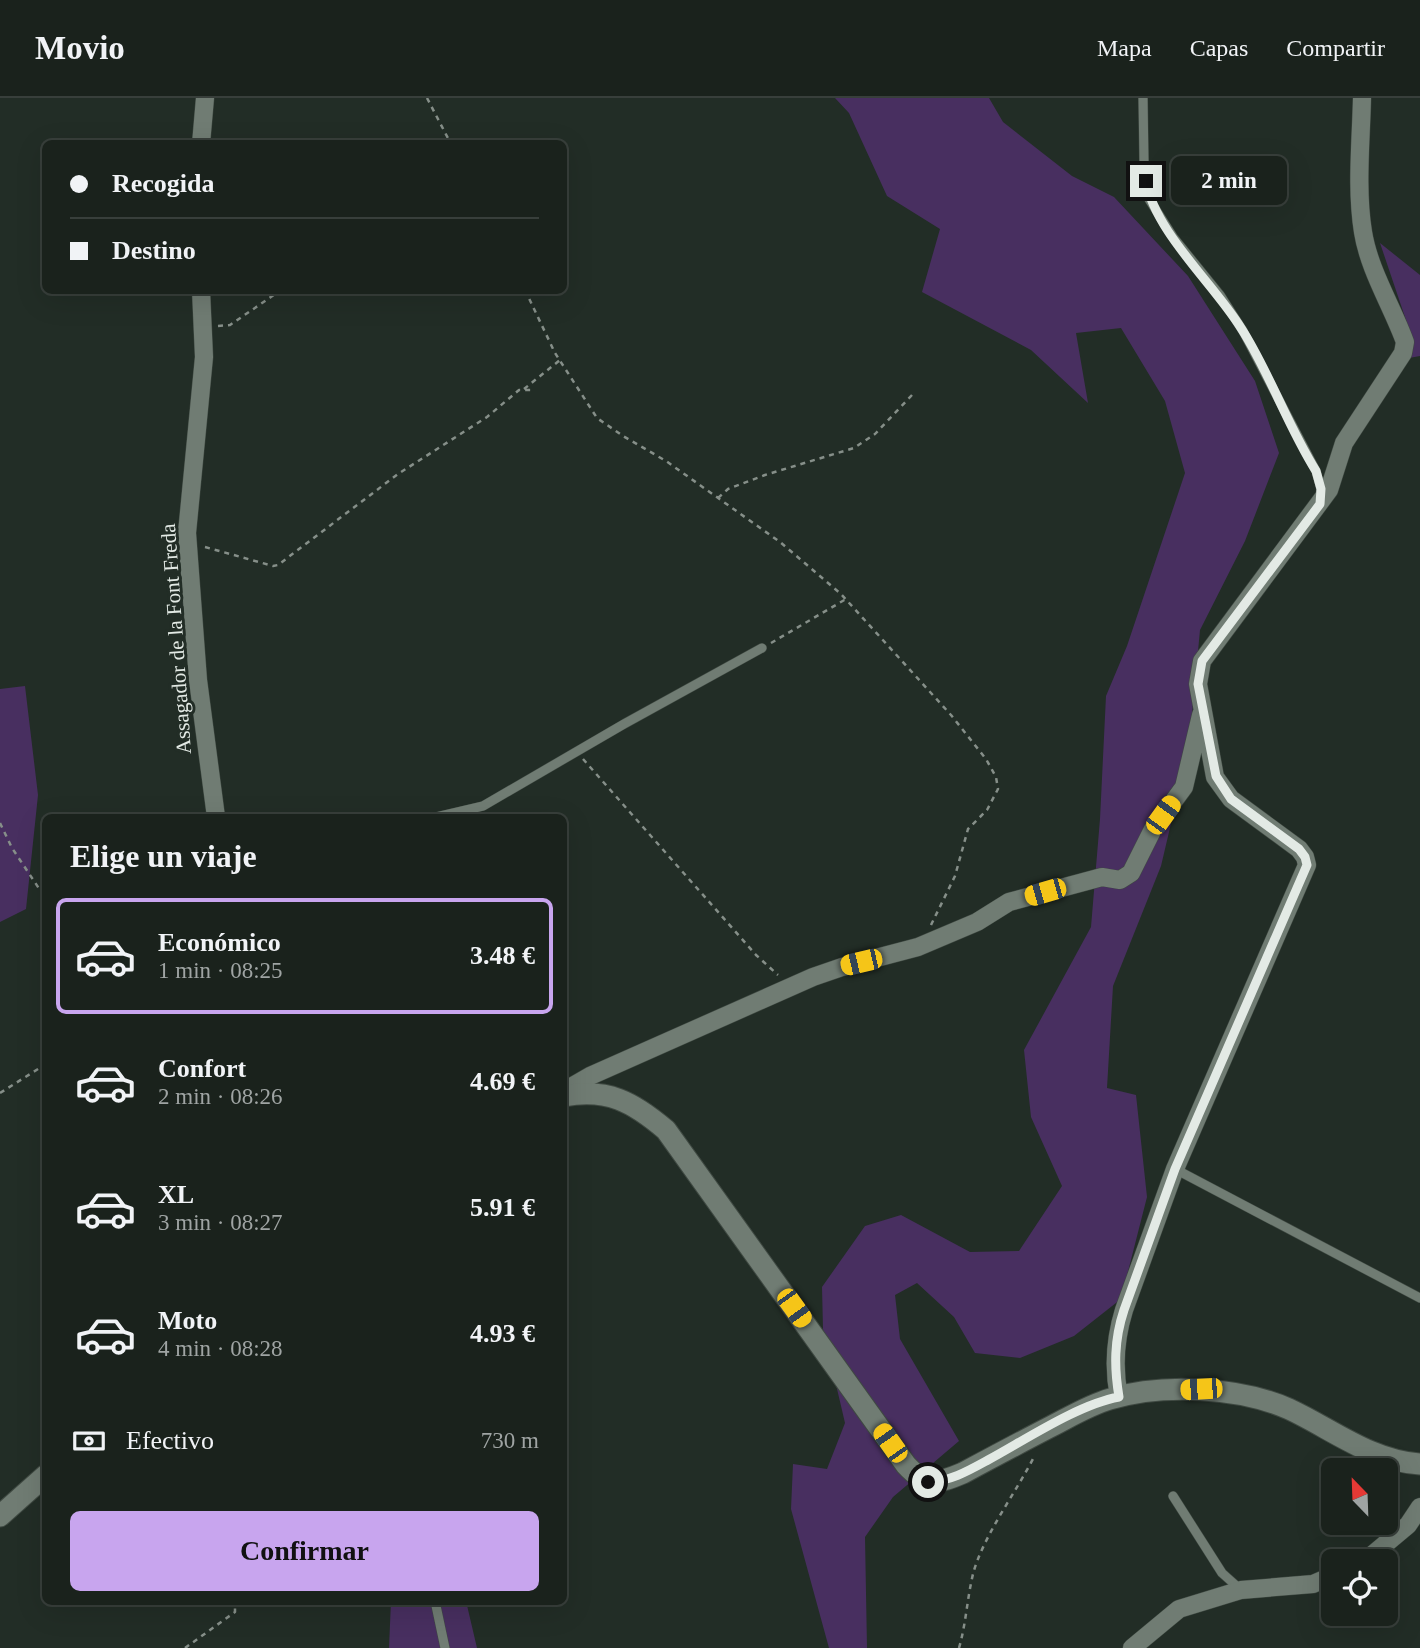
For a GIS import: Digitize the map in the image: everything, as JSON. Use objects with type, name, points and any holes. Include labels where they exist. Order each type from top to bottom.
[{"type":"street","points":[[201,140],[205,98]]},
{"type":"street","points":[[1119,1397],[1115,1371],[1118,1329],[1175,1169],[1307,865],[1299,849],[1231,799],[1222,789],[1216,776],[1198,684],[1202,661],[1320,504],[1329,490],[1344,443],[1403,353],[1405,342],[1369,256],[1363,233],[1360,190],[1362,98]]},
{"type":"street","name":"Assagador de la Font Freda","points":[[201,294],[204,357],[188,542],[198,680],[216,814]]},
{"type":"street","points":[[567,1091],[590,1076],[790,987],[842,967],[918,947],[977,922],[1009,902],[1102,877],[1120,880],[1131,873],[1153,829],[1184,786],[1203,708]]},
{"type":"street","points":[[567,1093],[598,1093],[614,1097],[644,1111],[666,1130],[916,1476],[928,1482],[944,1481],[963,1473],[1072,1415],[1119,1397],[1146,1392],[1201,1389],[1242,1395],[1287,1408],[1379,1456],[1399,1463],[1420,1464]]},
{"type":"street","points":[[0,1516],[42,1479]]},
{"type":"street","points":[[1379,1549],[1408,1525],[1420,1507]]},
{"type":"street","points":[[1132,1648],[1179,1609],[1241,1590],[1313,1584],[1321,1581]]},
{"type":"lane","points":[[1143,98],[1145,171],[1149,199],[1173,237],[1220,295],[1243,331],[1316,471],[1321,489],[1320,504]]},
{"type":"lane","points":[[449,814],[484,806],[762,648]]},
{"type":"lane","points":[[1175,1169],[1420,1298]]},
{"type":"lane","points":[[1172,1496],[1222,1573],[1241,1590]]},
{"type":"lane","points":[[436,1605],[445,1648]]},
{"type":"path","points":[[426,98],[449,140]]},
{"type":"path","points":[[203,328],[230,325],[275,294]]},
{"type":"path","points":[[527,294],[560,360],[597,418],[666,461],[780,542],[846,598],[951,715],[986,759],[996,777],[998,789],[988,810],[968,829],[955,876],[937,916],[918,947]]},
{"type":"path","points":[[523,390],[560,360]]},
{"type":"path","points":[[188,542],[273,566],[278,565],[398,474],[487,417],[519,390],[533,390]]},
{"type":"path","points":[[718,498],[728,489],[765,475],[854,448],[875,434],[912,395]]},
{"type":"path","points":[[762,648],[846,598]]},
{"type":"path","points":[[577,752],[756,955],[790,987]]},
{"type":"path","points":[[0,823],[12,848],[42,893]]},
{"type":"path","points":[[0,1093],[42,1067]]},
{"type":"path","points":[[959,1648],[965,1628],[973,1573],[989,1538],[1050,1427]]},
{"type":"path","points":[[185,1648],[236,1612],[235,1605]]},
{"type":"shaded area","points":[[835,98],[989,98],[1003,122],[1072,176],[1114,197],[1188,276],[1255,381],[1279,453],[1245,541],[1200,630],[1189,747],[1161,866],[1113,986],[1107,1088],[1136,1095],[1147,1197],[1121,1299],[1074,1336],[1020,1358],[975,1353],[954,1317],[917,1283],[895,1295],[900,1339],[959,1441],[893,1497],[865,1537],[867,1648],[829,1648],[791,1509],[793,1464],[827,1469],[845,1423],[823,1329],[822,1287],[865,1226],[901,1215],[970,1252],[1019,1251],[1062,1186],[1031,1117],[1024,1050],[1091,927],[1106,696],[1127,646],[1185,473],[1165,401],[1121,328],[1076,333],[1088,403],[1031,350],[922,292],[940,229],[887,196],[849,113]]},
{"type":"shaded area","points":[[1380,243],[1420,275],[1420,356],[1409,358],[1407,323]]},
{"type":"shaded area","points":[[25,686],[38,795],[26,909],[0,922],[0,689]]},
{"type":"shaded area","points":[[391,1605],[467,1605],[477,1648],[389,1648]]},
{"type":"route","points":[[928,1482],[944,1481],[963,1473],[1072,1415],[1119,1397],[1115,1350],[1124,1310],[1175,1169],[1307,865],[1299,849],[1231,799],[1222,789],[1216,776],[1198,684],[1202,661],[1320,504],[1321,489],[1316,471],[1243,331],[1220,295],[1173,237],[1156,211],[1149,199],[1146,181]]}]
